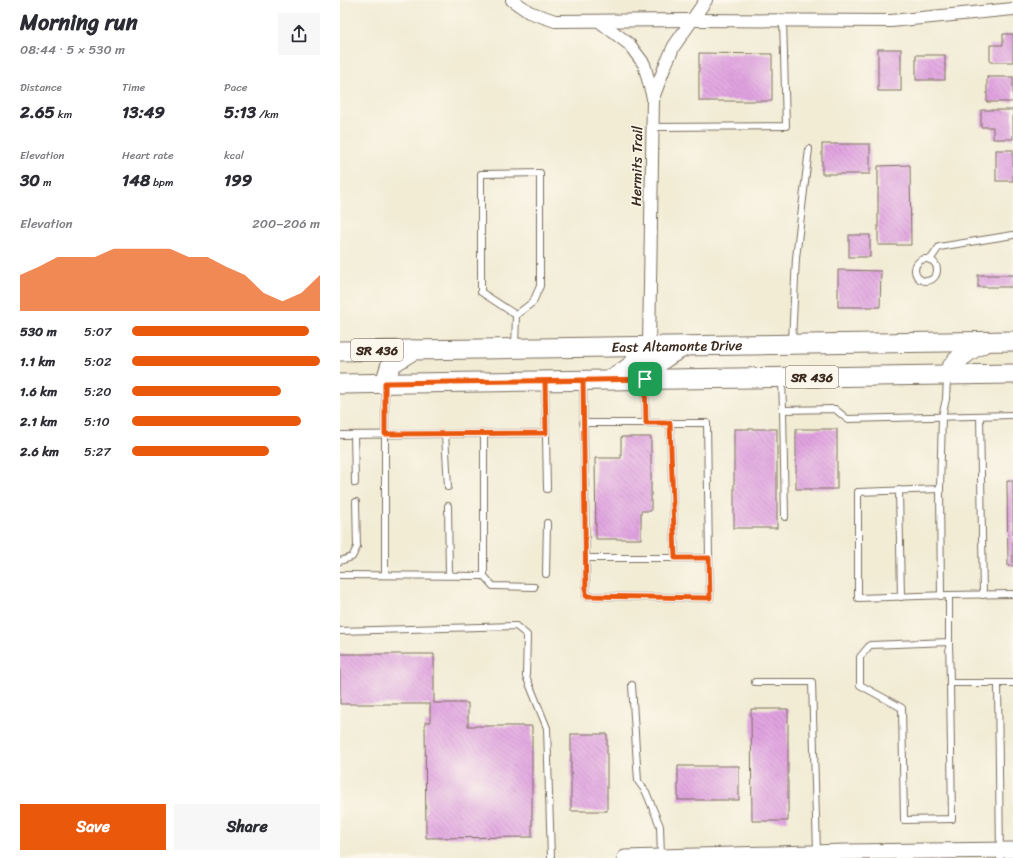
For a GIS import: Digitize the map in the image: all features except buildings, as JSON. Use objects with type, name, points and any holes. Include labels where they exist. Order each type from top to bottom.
[{"type":"main road","points":[[947,375],[951,367],[965,354],[973,348],[989,341]]},
{"type":"main road","name":"East Altamonte Drive","points":[[340,351],[1013,341]]},
{"type":"main road","points":[[645,379],[650,371],[666,356],[687,346]]},
{"type":"main road","points":[[611,380],[633,366],[649,347]]},
{"type":"main road","points":[[385,383],[391,364],[413,350]]},
{"type":"main road","name":"SR 436","points":[[340,384],[1013,374]]},
{"type":"street","name":"Hermits Trail","points":[[649,347],[653,98],[674,46],[706,0]]},
{"type":"street","points":[[513,1],[529,12],[555,21],[891,21],[1013,9]]},
{"type":"street","points":[[599,21],[628,44],[644,64],[653,98]]},
{"type":"street","points":[[625,858],[817,854],[1004,853]]},
{"type":"lane","points":[[652,127],[786,126],[783,20]]},
{"type":"lane","points":[[792,345],[796,258],[809,149]]},
{"type":"lane","points":[[540,173],[540,286],[533,302],[516,315],[481,292],[481,174],[540,173]]},
{"type":"lane","points":[[930,260],[939,247],[1013,235]]},
{"type":"lane","points":[[515,348],[516,315]]},
{"type":"lane","points":[[941,596],[940,489],[942,417],[946,399],[947,375]]},
{"type":"lane","points":[[782,377],[785,517]]},
{"type":"lane","points":[[645,379],[646,423]]},
{"type":"lane","points":[[583,380],[583,422],[586,596],[710,598],[707,423],[583,422]]},
{"type":"lane","points":[[545,381],[547,489]]},
{"type":"lane","points":[[385,383],[385,575]]},
{"type":"lane","points":[[783,410],[834,409],[847,419],[1013,415]]},
{"type":"lane","points":[[980,416],[983,595]]},
{"type":"lane","points":[[670,423],[675,558]]},
{"type":"lane","points":[[340,435],[546,433]]},
{"type":"lane","points":[[445,434],[448,487]]},
{"type":"lane","points":[[484,434],[484,576],[493,586],[534,587]]},
{"type":"lane","points":[[354,435],[356,483]]},
{"type":"lane","points":[[940,489],[858,492],[858,598],[1013,594]]},
{"type":"lane","points":[[899,490],[901,597]]},
{"type":"lane","points":[[340,561],[352,557],[357,547],[356,502]]},
{"type":"lane","points":[[448,506],[449,576]]},
{"type":"lane","points":[[546,574],[547,523]]},
{"type":"lane","points":[[586,558],[709,558]]},
{"type":"lane","points":[[340,576],[484,576]]},
{"type":"lane","points":[[949,595],[952,819],[904,820],[902,708],[860,685],[860,657],[870,645],[949,642]]},
{"type":"lane","points":[[340,631],[516,626],[527,635],[526,676],[547,728],[551,858]]},
{"type":"lane","points":[[755,682],[812,682],[817,854]]},
{"type":"lane","points":[[950,684],[1013,683]]},
{"type":"lane","points":[[998,684],[1004,853]]},
{"type":"lane","points":[[632,685],[638,781],[646,792],[660,826],[661,857]]},
{"type":"route","points":[[645,379],[583,380],[545,381],[546,433],[385,434],[385,383],[583,380],[586,596],[710,598],[709,558],[675,558],[670,423],[646,423],[645,379]]}]
